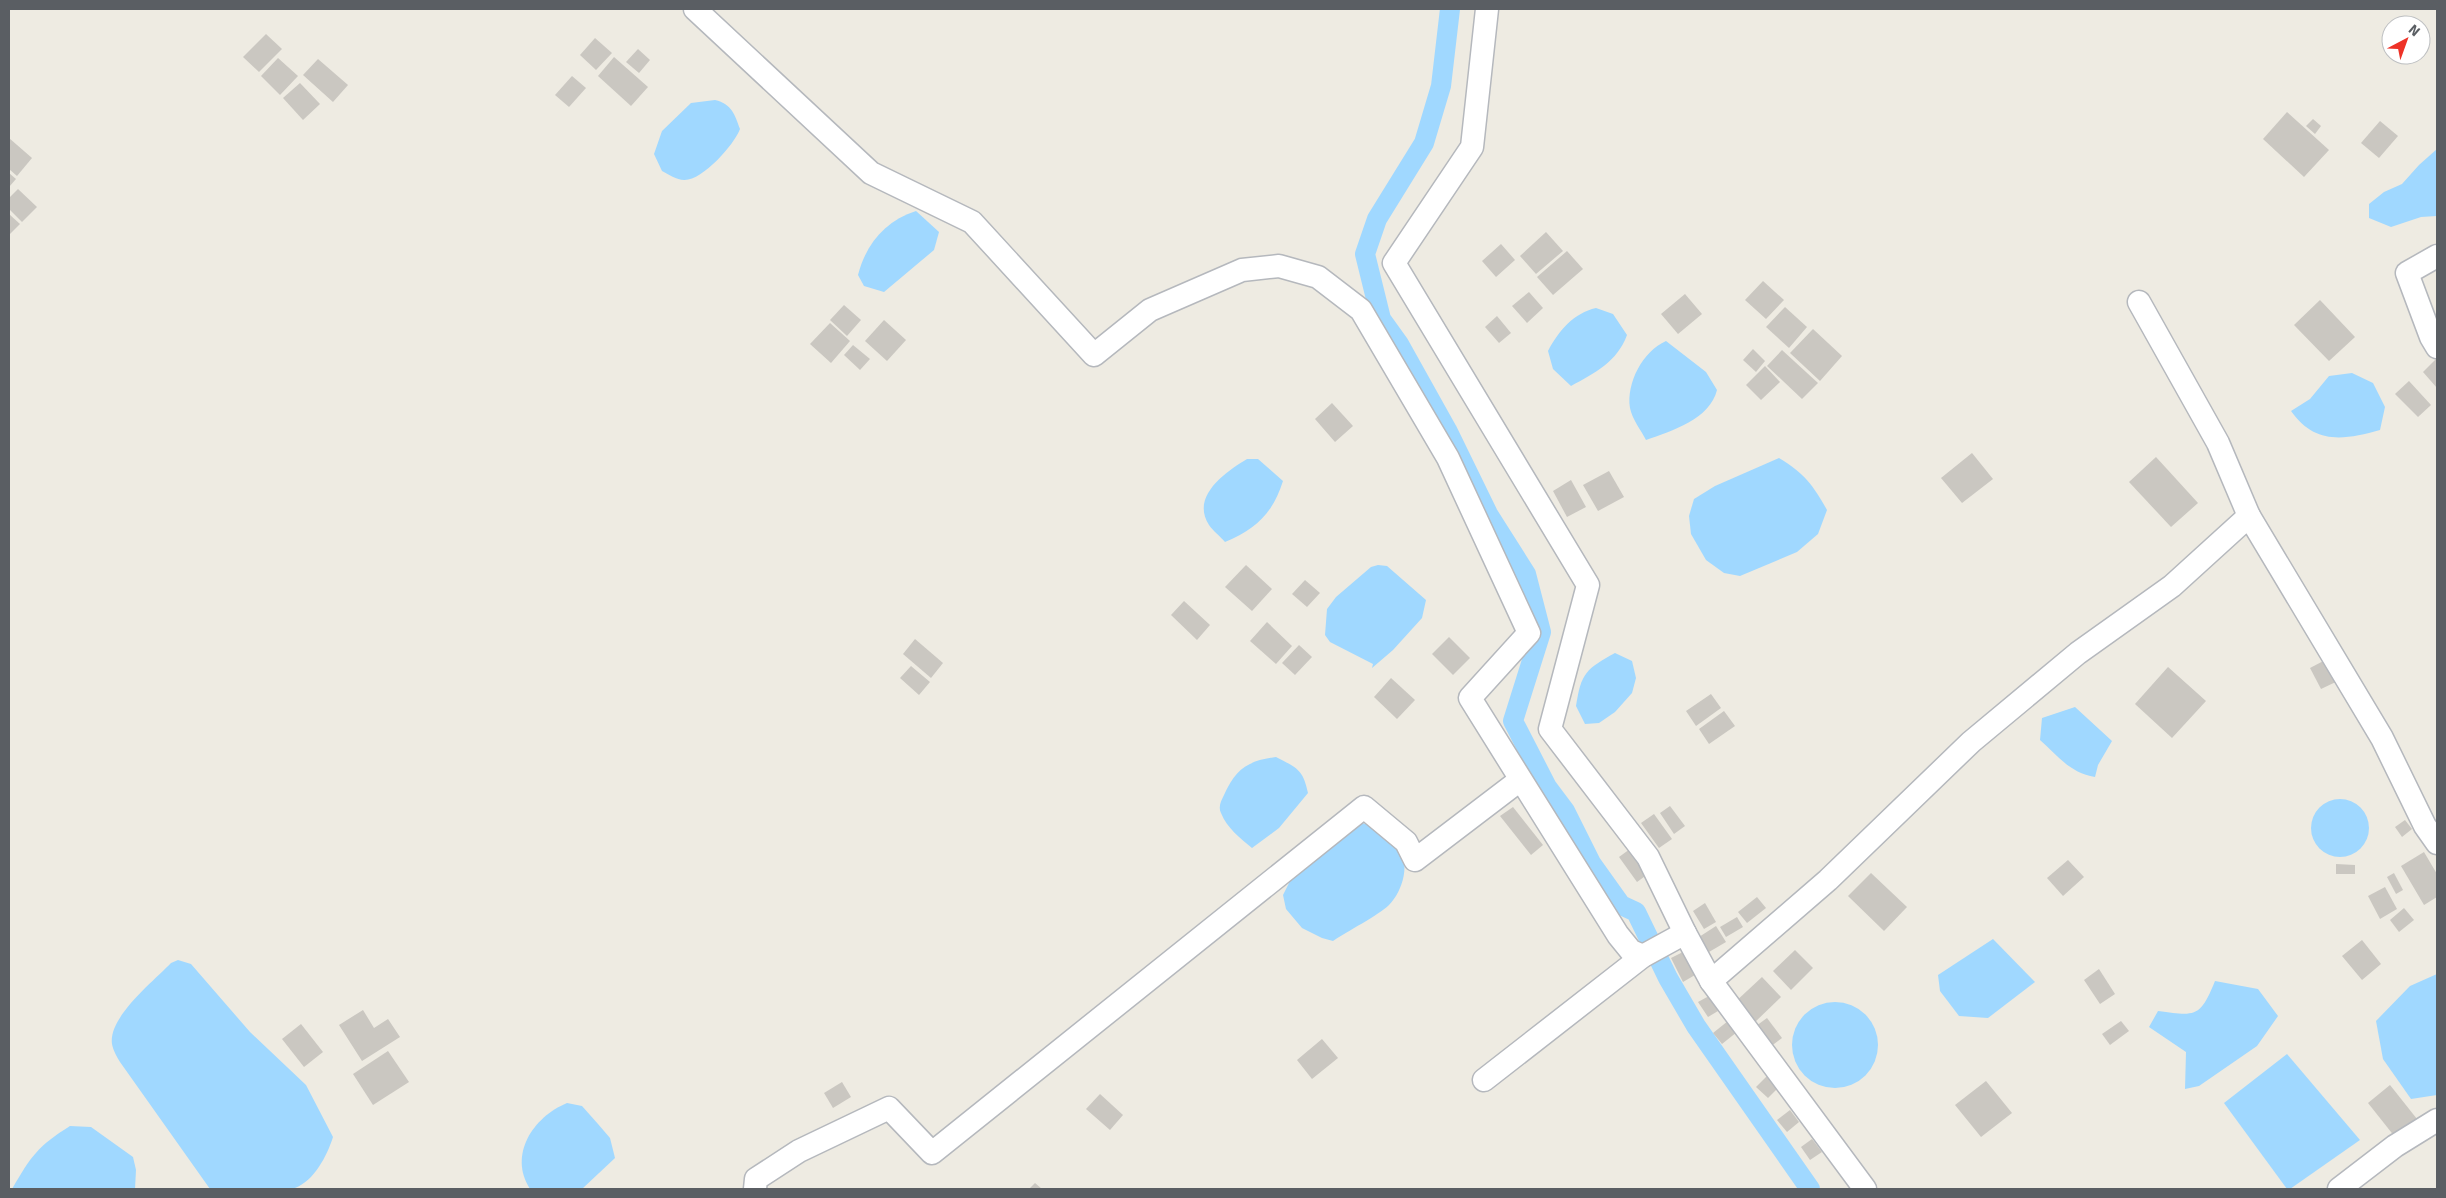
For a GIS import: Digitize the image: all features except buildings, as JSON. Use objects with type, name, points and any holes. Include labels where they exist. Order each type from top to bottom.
[{"type":"street","points":[[695,9],[871,173],[972,222],[1094,355],[1150,310],[1242,270],[1279,266],[1318,277],[1360,310],[1448,458],[1529,633],[1470,698],[1618,935],[1631,951],[1643,956]]},
{"type":"street","points":[[1486,9],[1472,147],[1394,264],[1588,585],[1550,728],[1648,857],[1682,933],[1711,981],[1859,1187]]},
{"type":"street","points":[[2437,256],[2407,273],[2431,337],[2437,347]]},
{"type":"street","points":[[2139,302],[2218,443],[2249,516],[2382,738],[2425,826],[2437,843]]},
{"type":"street","points":[[1711,981],[1828,880],[1971,742],[2078,653],[2172,586],[2249,516]]},
{"type":"street","points":[[755,1189],[756,1179],[799,1150],[888,1108],[932,1152],[1364,807],[1406,842],[1415,860],[1520,780]]},
{"type":"street","points":[[1484,1080],[1643,956],[1682,933]]},
{"type":"street","points":[[2339,1189],[2395,1146],[2437,1120]]},
{"type":"water","points":[[715,100],[729,107],[734,115],[740,129],[737,136],[716,161],[700,175],[684,180],[662,171],[654,154],[662,131],[691,103]]},
{"type":"water","points":[[2437,149],[2437,216],[2421,217],[2391,227],[2369,218],[2369,204],[2384,192],[2402,184]]},
{"type":"water","points":[[916,211],[939,232],[934,250],[884,292],[864,286],[858,275],[866,253],[878,235],[895,221]]},
{"type":"water","points":[[1596,308],[1613,314],[1627,335],[1611,360],[1597,371],[1571,386],[1553,369],[1548,351],[1562,329],[1574,318]]},
{"type":"water","points":[[1666,341],[1706,372],[1717,390],[1707,409],[1698,416],[1678,428],[1646,440],[1631,412],[1629,398],[1631,388],[1643,360],[1650,352]]},
{"type":"water","points":[[2352,373],[2373,383],[2385,407],[2380,430],[2342,437],[2320,435],[2300,422],[2291,411],[2310,399],[2329,376]]},
{"type":"water","points":[[1779,458],[1807,480],[1827,510],[1818,534],[1797,552],[1740,576],[1724,573],[1706,560],[1691,534],[1689,516],[1694,499],[1715,486]]},
{"type":"water","points":[[1247,459],[1258,459],[1283,481],[1274,502],[1262,519],[1246,531],[1225,542],[1209,525],[1204,514],[1204,504],[1213,486],[1230,470]]},
{"type":"water","points":[[1378,565],[1387,566],[1426,600],[1422,618],[1393,650],[1372,668],[1373,664],[1330,642],[1325,635],[1327,609],[1336,597],[1371,567]]},
{"type":"water","points":[[1615,653],[1632,661],[1636,678],[1632,693],[1615,712],[1599,723],[1585,724],[1576,706],[1580,686],[1586,673],[1591,668]]},
{"type":"water","points":[[2075,707],[2112,741],[2098,765],[2095,777],[2071,768],[2040,740],[2042,718]]},
{"type":"water","points":[[1276,757],[1298,770],[1304,779],[1308,793],[1279,828],[1252,848],[1227,823],[1220,811],[1220,804],[1238,772],[1250,764]]},
{"type":"water","points":[[2334,799],[2346,799],[2361,807],[2369,822],[2369,834],[2361,849],[2346,857],[2334,857],[2319,849],[2311,834],[2311,822],[2319,807]]},
{"type":"water","points":[[1361,823],[1372,826],[1380,831],[1401,852],[1405,867],[1402,884],[1394,899],[1378,914],[1333,941],[1322,938],[1302,928],[1286,909],[1283,895],[1290,881]]},
{"type":"water","points":[[1993,939],[2035,982],[1988,1018],[1959,1016],[1940,991],[1938,975]]},
{"type":"water","points":[[178,960],[191,964],[250,1032],[306,1085],[333,1137],[319,1167],[302,1185],[279,1190],[210,1189],[120,1062],[112,1044],[117,1022],[124,1011],[144,989],[171,963]]},
{"type":"water","points":[[2437,974],[2437,1095],[2411,1099],[2383,1059],[2376,1021],[2410,986]]},
{"type":"water","points":[[2215,981],[2258,989],[2278,1016],[2257,1046],[2199,1086],[2185,1089],[2186,1052],[2149,1027],[2158,1011],[2181,1014],[2195,1012],[2205,1002]]},
{"type":"water","points":[[1835,1002],[1851,1005],[1859,1009],[1871,1021],[1875,1029],[1878,1045],[1875,1061],[1871,1069],[1859,1081],[1851,1085],[1835,1088],[1819,1085],[1811,1081],[1799,1069],[1795,1061],[1792,1045],[1795,1029],[1799,1021],[1811,1009],[1819,1005]]},
{"type":"water","points":[[2287,1054],[2360,1140],[2290,1189],[2287,1189],[2224,1103]]},
{"type":"water","points":[[567,1103],[582,1106],[598,1124],[610,1138],[615,1158],[582,1189],[530,1189],[524,1176],[522,1163],[527,1138],[544,1118],[555,1109]]},
{"type":"water","points":[[70,1126],[91,1127],[133,1157],[136,1170],[135,1189],[12,1189],[36,1153]]},
{"type":"waterway","points":[[1450,9],[1441,86],[1424,143],[1377,219],[1365,254],[1381,319],[1399,344],[1447,430],[1488,514],[1526,574],[1541,632],[1513,721],[1547,787],[1565,811],[1591,863],[1621,905],[1636,912],[1668,978],[1696,1026],[1810,1189]]}]
